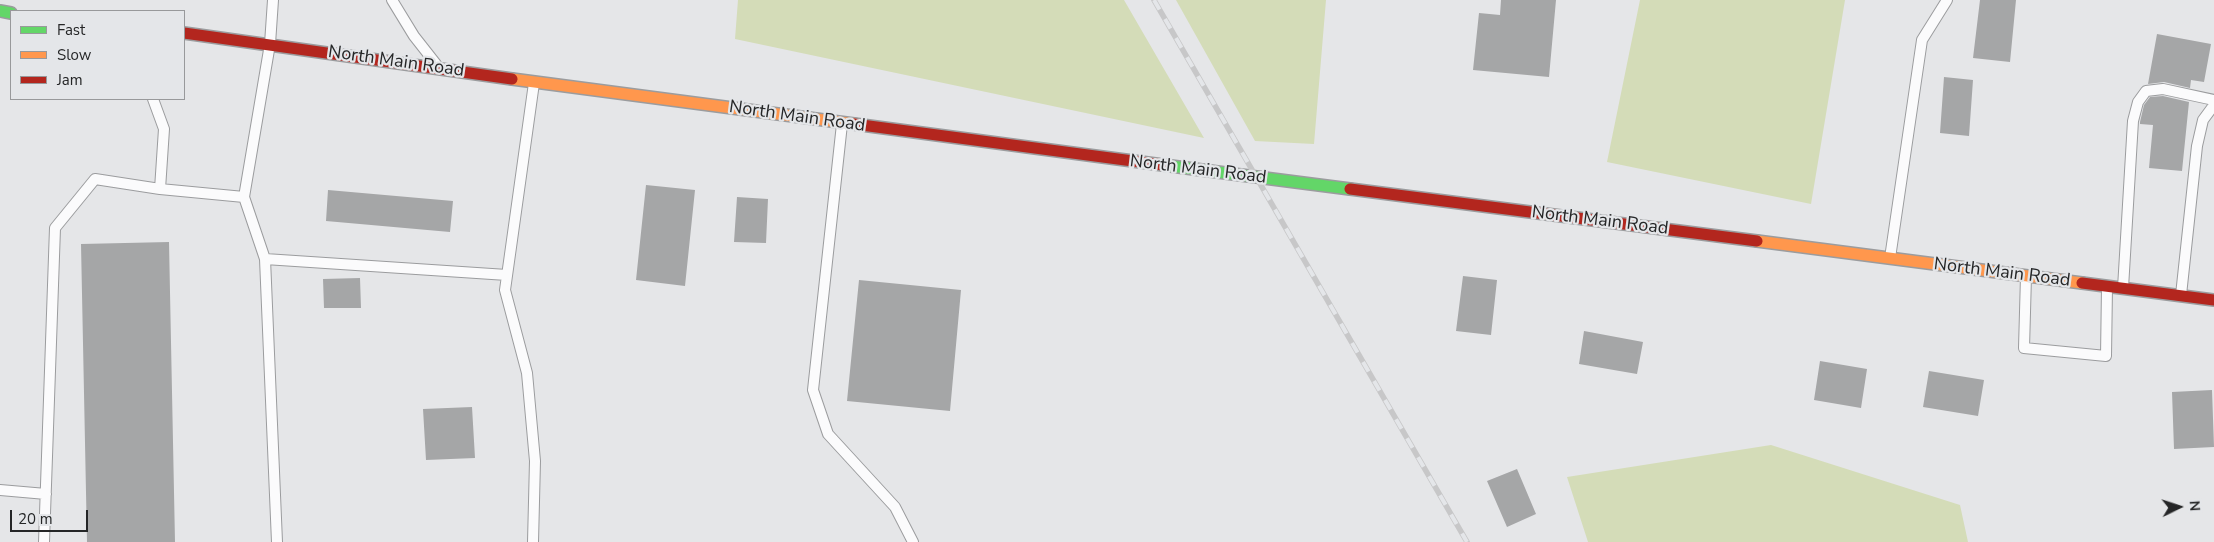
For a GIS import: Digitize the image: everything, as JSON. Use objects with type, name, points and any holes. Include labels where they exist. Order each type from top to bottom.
[{"type":"main road","name":"North Main Road","points":[[185,33],[842,123],[2214,300]]},
{"type":"lane","points":[[273,0],[270,44],[244,197],[265,259],[277,542]]},
{"type":"lane","points":[[392,0],[414,36],[440,68]]},
{"type":"lane","points":[[1890,259],[1922,40],[1947,0]]},
{"type":"lane","points":[[533,542],[534,461],[527,373],[505,290],[534,82]]},
{"type":"lane","points":[[2123,288],[2133,121],[2138,102],[2146,91],[2163,89],[2214,100]]},
{"type":"lane","points":[[153,100],[164,129],[160,189]]},
{"type":"lane","points":[[2180,296],[2197,146],[2203,120],[2214,105]]},
{"type":"lane","points":[[842,123],[813,390],[828,434],[894,507],[913,542]]},
{"type":"lane","points":[[44,542],[55,228],[95,179],[160,189],[244,197]]},
{"type":"lane","points":[[265,259],[507,275]]},
{"type":"lane","points":[[2026,276],[2024,348],[2106,356],[2106,286]]},
{"type":"lane","points":[[0,490],[46,494]]},
{"type":"green space","points":[[738,0],[1124,0],[1204,138],[735,39]]},
{"type":"green space","points":[[1176,0],[1326,0],[1314,144],[1255,141]]},
{"type":"green space","points":[[1640,0],[1845,0],[1811,204],[1607,162]]},
{"type":"green space","points":[[1771,445],[1960,505],[1968,542],[1588,542],[1567,477]]},
{"type":"building","points":[[1501,0],[1556,0],[1549,77],[1473,70],[1479,13],[1500,15]]},
{"type":"building","points":[[1980,0],[2016,0],[2010,62],[1973,58]]},
{"type":"building","points":[[2157,34],[2211,44],[2204,82],[2191,80],[2190,88],[2164,82],[2148,84]]},
{"type":"building","points":[[1944,77],[1973,80],[1969,136],[1940,133]]},
{"type":"building","points":[[2163,96],[2189,102],[2182,171],[2149,168],[2153,125],[2140,124],[2140,122],[2144,105],[2150,97]]},
{"type":"building","points":[[646,185],[695,190],[685,286],[636,280]]},
{"type":"building","points":[[328,190],[453,201],[450,232],[326,221]]},
{"type":"building","points":[[737,197],[768,199],[766,243],[734,242]]},
{"type":"building","points":[[169,242],[175,542],[87,542],[81,244]]},
{"type":"building","points":[[1463,276],[1497,280],[1491,335],[1456,331]]},
{"type":"building","points":[[360,278],[361,308],[324,308],[323,279]]},
{"type":"building","points":[[859,280],[961,290],[950,411],[847,401]]},
{"type":"building","points":[[1584,331],[1643,342],[1637,374],[1579,364]]},
{"type":"building","points":[[1820,361],[1867,369],[1861,408],[1814,400]]},
{"type":"building","points":[[1929,371],[1984,380],[1978,416],[1923,407]]},
{"type":"building","points":[[2212,390],[2214,447],[2174,449],[2172,392]]},
{"type":"building","points":[[472,407],[475,458],[426,460],[423,409]]},
{"type":"building","points":[[1517,469],[1536,514],[1507,527],[1487,481]]},
{"type":"railway","points":[[1154,0],[1467,542]]},
{"type":"traffic: fast","points":[[0,11],[10,13]]},
{"type":"traffic: fast","points":[[1163,165],[1350,189]]},
{"type":"traffic: slow","points":[[512,79],[854,124]]},
{"type":"traffic: slow","points":[[1757,241],[2082,283]]},
{"type":"traffic: jam","points":[[185,33],[512,79]]},
{"type":"traffic: jam","points":[[854,124],[1163,165]]},
{"type":"traffic: jam","points":[[1350,189],[1757,241]]},
{"type":"traffic: jam","points":[[2082,283],[2214,300]]}]
